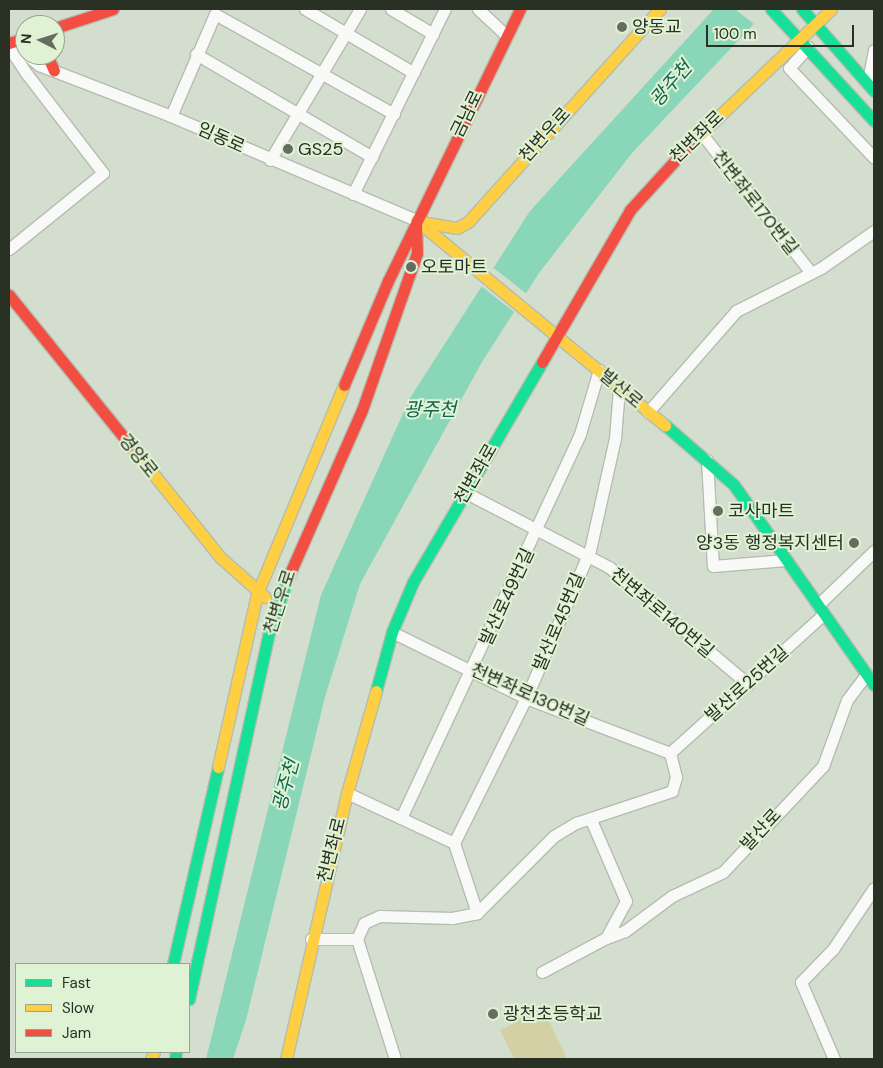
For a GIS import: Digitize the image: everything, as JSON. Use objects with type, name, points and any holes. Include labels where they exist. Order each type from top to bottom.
[{"type":"street","points":[[65,25],[113,9]]},
{"type":"street","points":[[304,9],[414,73]]},
{"type":"street","points":[[270,160],[360,9]]},
{"type":"street","points":[[391,9],[433,34]]},
{"type":"street","points":[[353,194],[445,9]]},
{"type":"street","points":[[478,9],[506,35]]},
{"type":"street","name":"금남로","points":[[416,220],[520,9]]},
{"type":"street","name":"천변우로","points":[[416,220],[457,228],[468,222],[660,9]]},
{"type":"street","points":[[771,9],[874,121]]},
{"type":"street","name":"천변좌로","points":[[286,1059],[294,1031],[311,939],[347,793],[392,632],[413,582],[466,493],[557,332],[630,210],[701,133],[803,43],[808,16],[830,9]]},
{"type":"street","points":[[171,116],[196,54],[215,14],[394,114]]},
{"type":"street","points":[[808,16],[874,91]]},
{"type":"street","points":[[803,43],[789,68],[874,158]]},
{"type":"street","points":[[874,50],[870,71],[874,83]]},
{"type":"street","points":[[196,54],[372,157]]},
{"type":"street","points":[[9,249],[102,173],[21,65]]},
{"type":"street","name":"임동로","points":[[44,65],[54,71],[171,116],[270,160],[416,220]]},
{"type":"street","points":[[51,65],[54,71]]},
{"type":"street","name":"천변좌로170번길","points":[[701,133],[811,273]]},
{"type":"street","name":"천변우로","points":[[173,963],[257,594],[416,220]]},
{"type":"street","name":"천변우로","points":[[190,995],[279,604],[302,538],[362,410],[417,253],[416,220]]},
{"type":"street","name":"발산로","points":[[416,220],[455,253],[557,332],[598,370],[707,460],[734,485],[874,685]]},
{"type":"street","points":[[648,412],[736,310],[811,273],[874,231]]},
{"type":"street","name":"경양로","points":[[9,294],[220,558],[257,594],[279,604]]},
{"type":"street","name":"발산로49번길","points":[[401,818],[473,671],[580,434],[598,370]]},
{"type":"street","name":"발산로45번길","points":[[454,843],[526,698],[588,557],[608,476],[619,388]]},
{"type":"street","points":[[707,460],[713,566],[786,560]]},
{"type":"street","name":"천변좌로140번길","points":[[466,493],[609,568],[748,684]]},
{"type":"street","name":"발산로25번길","points":[[670,752],[748,684],[821,610],[874,552]]},
{"type":"street","name":"천변좌로130번길","points":[[392,632],[526,698],[670,752]]},
{"type":"street","name":"발산로","points":[[542,972],[606,938],[625,931],[672,896],[723,872],[823,766],[847,700],[866,675]]},
{"type":"street","points":[[395,1059],[357,939],[364,923],[380,916],[452,918],[477,913],[548,841],[590,818],[672,791],[676,777],[670,752]]},
{"type":"street","points":[[347,793],[454,843],[477,913]]},
{"type":"street","points":[[590,818],[626,895],[606,938]]},
{"type":"street","points":[[834,1059],[801,982],[833,950],[872,895]]},
{"type":"street","points":[[311,939],[357,939]]},
{"type":"street","name":"천변좌로","points":[[278,1059],[294,1031]]},
{"type":"shaded area","points":[[543,1008],[567,1059],[514,1059],[500,1030]]},
{"type":"water","name":"광주천","points":[[714,9],[768,9],[632,153],[539,273],[482,362],[360,584],[325,697],[246,1020],[233,1059],[206,1059],[321,595],[410,398],[530,211]]},
{"type":"pier","points":[[735,9],[770,9],[755,25]]},
{"type":"pier","points":[[491,266],[528,295],[514,312],[477,283]]},
{"type":"traffic: fast","points":[[771,9],[874,121]]},
{"type":"traffic: fast","points":[[802,9],[874,91]]},
{"type":"traffic: fast","points":[[376,691],[392,632],[413,582],[542,362]]},
{"type":"traffic: fast","points":[[665,425],[734,485],[874,685]]},
{"type":"traffic: fast","points":[[190,994],[269,632],[287,580]]},
{"type":"traffic: fast","points":[[173,963],[218,767]]},
{"type":"traffic: fast","points":[[175,1059],[176,1053]]},
{"type":"traffic: slow","points":[[416,221],[457,228],[468,222],[660,9]]},
{"type":"traffic: slow","points":[[691,143],[831,9]]},
{"type":"traffic: slow","points":[[416,220],[665,425]]},
{"type":"traffic: slow","points":[[218,767],[257,594],[344,385]]},
{"type":"traffic: slow","points":[[130,445],[221,558],[265,597]]},
{"type":"traffic: slow","points":[[286,1059],[347,793],[376,691]]},
{"type":"traffic: slow","points":[[151,1059],[154,1053]]},
{"type":"traffic: jam","points":[[65,25],[113,9]]},
{"type":"traffic: jam","points":[[344,385],[388,281],[520,9]]},
{"type":"traffic: jam","points":[[9,43],[15,41]]},
{"type":"traffic: jam","points":[[51,65],[54,71]]},
{"type":"traffic: jam","points":[[542,362],[630,210],[691,143]]},
{"type":"traffic: jam","points":[[287,580],[362,410],[417,253],[416,225]]},
{"type":"traffic: jam","points":[[9,295],[130,445]]},
{"type":"place","name":"양동교","points":[[622,27]]},
{"type":"place","name":"GS25","points":[[288,149]]},
{"type":"place","name":"오토마트","points":[[411,267]]},
{"type":"place","name":"코사마트","points":[[718,511]]},
{"type":"place","name":"양3동 행정복지센터","points":[[854,543]]},
{"type":"place","name":"광천초등학교","points":[[493,1014]]}]
